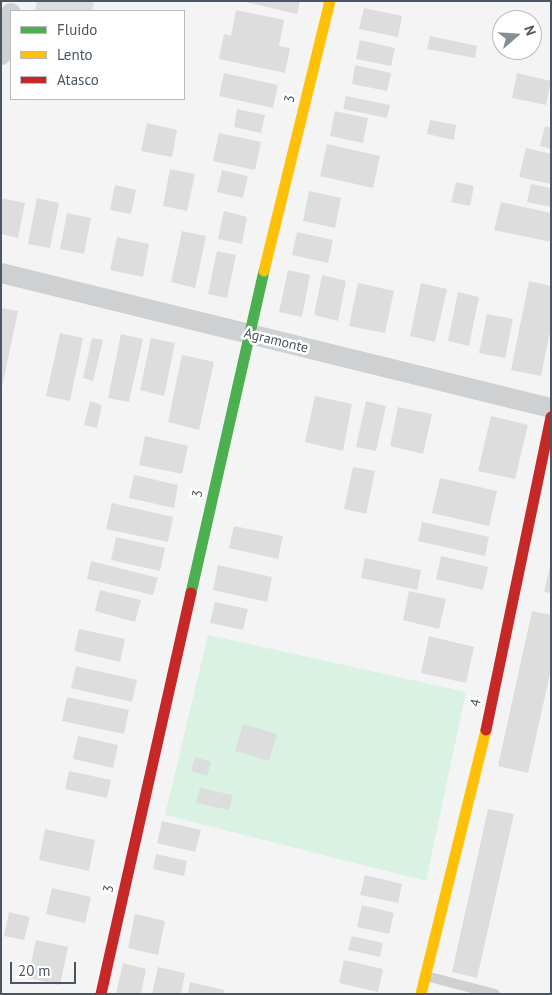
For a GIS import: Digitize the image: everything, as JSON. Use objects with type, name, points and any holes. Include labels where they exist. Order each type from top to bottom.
[{"type":"street","name":"3","points":[[101,994],[249,335],[330,1]]},
{"type":"street","points":[[1,55],[10,16]]},
{"type":"street","name":"Agramonte","points":[[1,273],[551,408]]},
{"type":"street","name":"4","points":[[421,994],[481,752],[551,417]]},
{"type":"lane","points":[[426,976],[495,994]]},
{"type":"green space","points":[[208,635],[466,692],[426,881],[165,815]]},
{"type":"building","points":[[37,1],[86,1],[94,3],[92,10],[35,10]]},
{"type":"building","points":[[241,1],[300,1],[297,14]]},
{"type":"building","points":[[364,8],[402,16],[398,37],[359,29]]},
{"type":"building","points":[[236,10],[284,20],[279,46],[290,48],[285,73],[219,59],[224,34],[231,36]]},
{"type":"building","points":[[430,36],[477,46],[475,58],[427,49]]},
{"type":"building","points":[[360,40],[395,48],[391,66],[356,59]]},
{"type":"building","points":[[355,65],[391,73],[387,91],[352,84]]},
{"type":"building","points":[[224,73],[278,85],[273,108],[219,96]]},
{"type":"building","points":[[517,73],[551,81],[546,105],[512,98]]},
{"type":"building","points":[[346,96],[390,105],[387,118],[343,109]]},
{"type":"building","points":[[237,109],[265,115],[261,133],[234,127]]},
{"type":"building","points":[[335,111],[368,118],[363,143],[330,136]]},
{"type":"building","points":[[430,120],[456,125],[454,140],[427,134]]},
{"type":"building","points":[[147,123],[177,130],[172,157],[141,151]]},
{"type":"building","points":[[545,126],[551,128],[551,149],[540,146]]},
{"type":"building","points":[[219,133],[261,142],[255,170],[213,161]]},
{"type":"building","points":[[327,144],[380,156],[373,188],[320,176]]},
{"type":"building","points":[[526,148],[551,154],[551,184],[519,177]]},
{"type":"building","points":[[170,169],[195,174],[187,211],[163,206]]},
{"type":"building","points":[[222,170],[248,176],[243,198],[217,192]]},
{"type":"building","points":[[456,182],[474,186],[470,206],[451,202]]},
{"type":"building","points":[[531,184],[551,188],[551,207],[527,202]]},
{"type":"building","points":[[115,185],[136,190],[131,214],[110,210]]},
{"type":"building","points":[[309,191],[341,198],[335,228],[303,221]]},
{"type":"building","points":[[1,198],[25,203],[18,238],[1,234]]},
{"type":"building","points":[[37,198],[59,203],[50,248],[28,244]]},
{"type":"building","points":[[501,202],[551,213],[551,242],[494,230]]},
{"type":"building","points":[[224,211],[247,217],[242,244],[218,239]]},
{"type":"building","points":[[67,213],[91,218],[84,254],[60,249]]},
{"type":"building","points":[[182,231],[206,236],[195,288],[171,282]]},
{"type":"building","points":[[297,232],[333,240],[328,263],[292,255]]},
{"type":"building","points":[[117,237],[149,244],[143,277],[110,270]]},
{"type":"building","points":[[217,251],[236,255],[227,298],[208,294]]},
{"type":"building","points":[[288,270],[310,275],[302,317],[279,312]]},
{"type":"building","points":[[322,275],[346,281],[338,321],[314,315]]},
{"type":"building","points":[[529,281],[551,286],[551,327],[541,376],[511,370]]},
{"type":"building","points":[[358,283],[394,291],[385,333],[349,326]]},
{"type":"building","points":[[421,283],[447,289],[435,342],[410,336]]},
{"type":"building","points":[[458,292],[479,297],[469,346],[448,341]]},
{"type":"building","points":[[1,308],[18,311],[2,387],[1,387]]},
{"type":"building","points":[[487,314],[513,319],[505,358],[479,353]]},
{"type":"building","points":[[60,333],[83,338],[70,401],[46,396]]},
{"type":"building","points":[[121,334],[143,339],[129,402],[108,398]]},
{"type":"building","points":[[92,338],[103,340],[93,381],[83,378]]},
{"type":"building","points":[[151,338],[175,343],[164,396],[140,390]]},
{"type":"building","points":[[182,355],[214,362],[199,430],[168,422]]},
{"type":"building","points":[[315,396],[352,404],[343,451],[305,442]]},
{"type":"building","points":[[90,401],[102,405],[97,428],[84,425]]},
{"type":"building","points":[[366,401],[386,406],[376,451],[356,447]]},
{"type":"building","points":[[398,407],[432,414],[423,454],[390,446]]},
{"type":"building","points":[[491,416],[528,425],[515,479],[478,471]]},
{"type":"building","points":[[145,436],[188,446],[182,474],[139,465]]},
{"type":"building","points":[[353,467],[375,471],[366,514],[344,509]]},
{"type":"building","points":[[134,475],[178,485],[174,508],[129,498]]},
{"type":"building","points":[[440,478],[497,491],[489,526],[432,513]]},
{"type":"building","points":[[112,503],[173,517],[168,542],[106,529]]},
{"type":"building","points":[[422,522],[489,537],[485,556],[418,541]]},
{"type":"building","points":[[234,526],[283,536],[278,559],[229,548]]},
{"type":"building","points":[[116,537],[165,548],[160,571],[111,560]]},
{"type":"building","points":[[441,556],[488,567],[483,590],[436,579]]},
{"type":"building","points":[[365,558],[421,570],[417,590],[361,578]]},
{"type":"building","points":[[91,561],[158,578],[153,595],[87,579]]},
{"type":"building","points":[[218,565],[272,577],[267,602],[213,590]]},
{"type":"building","points":[[551,566],[551,593],[544,592]]},
{"type":"building","points":[[100,590],[141,600],[135,622],[95,611]]},
{"type":"building","points":[[409,591],[446,599],[439,629],[403,620]]},
{"type":"building","points":[[215,602],[248,609],[243,630],[210,623]]},
{"type":"building","points":[[532,611],[551,615],[551,669],[528,773],[498,766]]},
{"type":"building","points":[[79,629],[125,639],[120,662],[74,651]]},
{"type":"building","points":[[429,636],[474,647],[466,683],[421,673]]},
{"type":"building","points":[[76,666],[137,680],[132,702],[71,688]]},
{"type":"building","points":[[67,697],[129,710],[124,734],[62,721]]},
{"type":"building","points":[[243,724],[277,734],[269,761],[235,751]]},
{"type":"building","points":[[78,736],[118,745],[113,768],[73,759]]},
{"type":"building","points":[[195,757],[211,762],[207,776],[191,771]]},
{"type":"building","points":[[69,771],[111,780],[107,798],[65,789]]},
{"type":"building","points":[[200,788],[233,795],[229,810],[196,803]]},
{"type":"building","points":[[488,809],[514,814],[477,978],[452,972]]},
{"type":"building","points":[[162,821],[201,830],[195,852],[157,843]]},
{"type":"building","points":[[45,829],[95,840],[89,871],[39,860]]},
{"type":"building","points":[[156,854],[187,861],[184,876],[153,869]]},
{"type":"building","points":[[365,875],[402,884],[398,903],[360,895]]},
{"type":"building","points":[[52,888],[91,897],[85,923],[46,914]]},
{"type":"building","points":[[362,905],[394,913],[389,934],[357,927]]},
{"type":"building","points":[[9,912],[30,917],[24,940],[4,936]]},
{"type":"building","points":[[135,914],[165,921],[158,955],[128,948]]},
{"type":"building","points":[[352,936],[383,943],[380,957],[348,950]]},
{"type":"building","points":[[36,940],[68,947],[60,985],[28,978]]},
{"type":"building","points":[[344,960],[383,969],[378,992],[339,983]]},
{"type":"building","points":[[123,963],[146,969],[141,994],[116,994]]},
{"type":"building","points":[[158,967],[185,973],[181,994],[152,994]]},
{"type":"building","points":[[190,982],[224,990],[223,994],[188,994]]},
{"type":"traffic: fast","points":[[191,593],[264,271]]},
{"type":"traffic: slow","points":[[264,271],[330,1]]},
{"type":"traffic: slow","points":[[421,994],[486,730]]},
{"type":"traffic: jam","points":[[486,730],[551,417]]},
{"type":"traffic: jam","points":[[101,994],[191,593]]}]
